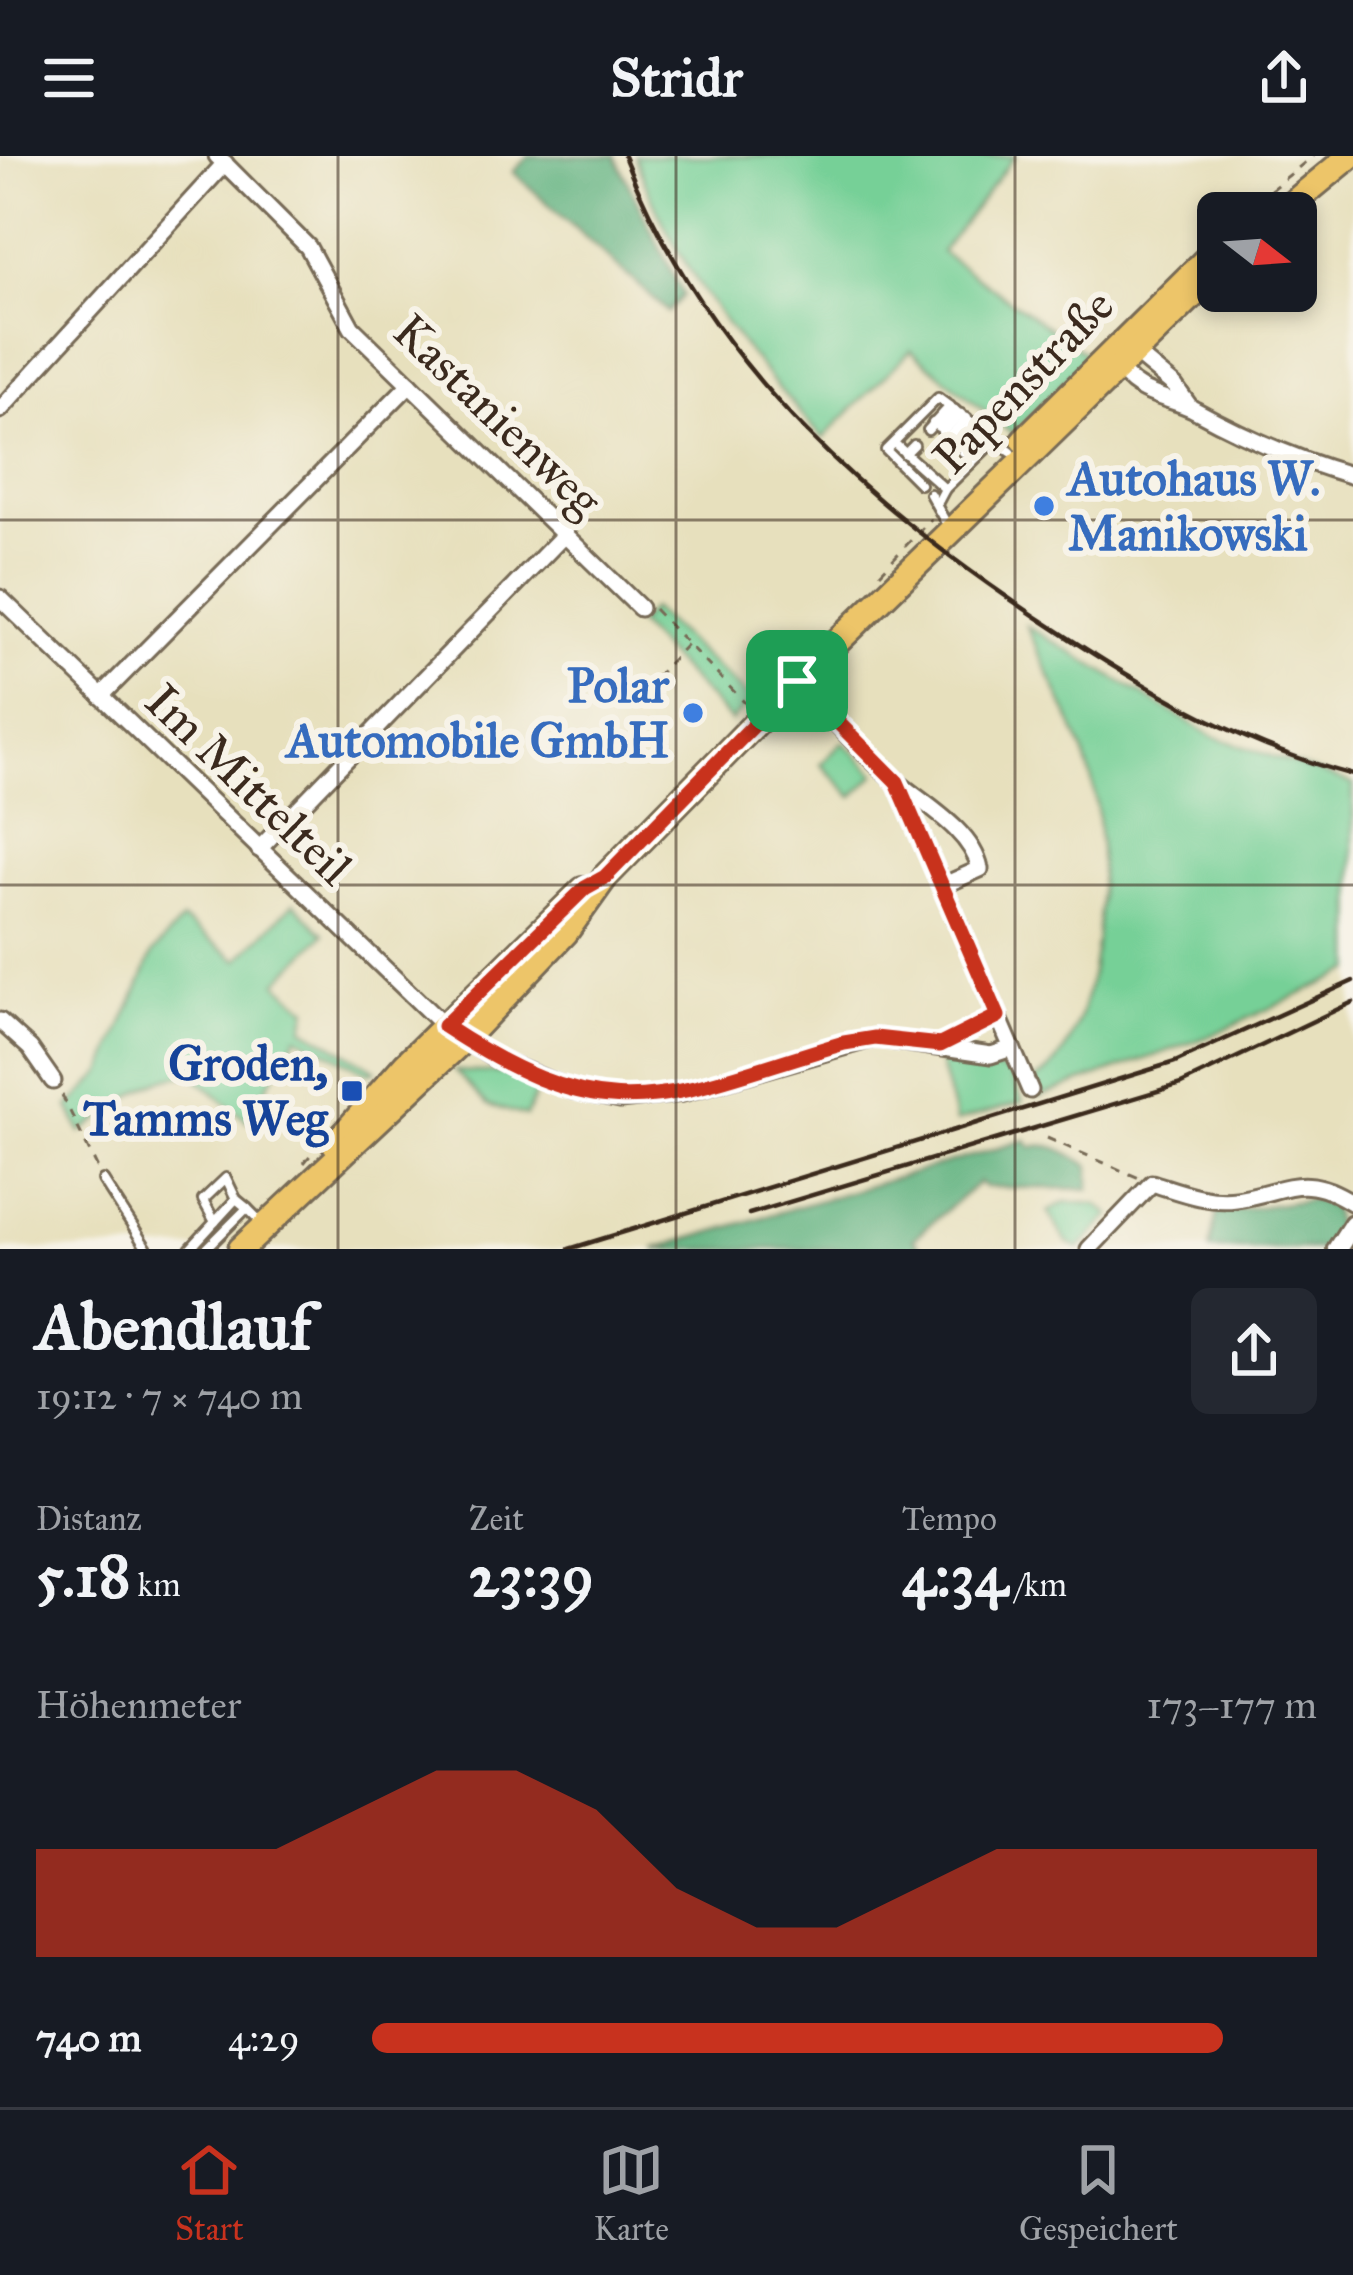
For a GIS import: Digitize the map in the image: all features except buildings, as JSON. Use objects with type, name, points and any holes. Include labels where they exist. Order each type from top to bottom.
[{"type":"main road","points":[[1283,192],[1327,156]]},
{"type":"main road","points":[[1306,192],[1350,156]]},
{"type":"main road","name":"Papenstraße","points":[[897,579],[941,512],[977,425],[1124,357],[1197,272]]},
{"type":"main road","name":"Papenstraße","points":[[241,1249],[255,1217],[565,933],[605,877],[897,579],[924,560],[1124,357],[1197,290]]},
{"type":"street","name":"Kastanienweg","points":[[221,160],[308,247],[352,328],[640,608]]},
{"type":"street","points":[[0,410],[221,160]]},
{"type":"street","points":[[1124,357],[1168,403],[1190,407]]},
{"type":"street","points":[[1124,357],[1190,407],[1258,443],[1353,476]]},
{"type":"street","points":[[101,696],[410,385]]},
{"type":"street","points":[[260,849],[566,534]]},
{"type":"street","name":"Im Mittelteil","points":[[0,598],[454,1033],[492,1057],[572,1090],[620,1100],[683,1093],[844,1043],[875,1038],[991,1055],[1012,1048]]},
{"type":"street","points":[[797,681],[978,860],[980,869],[942,886]]},
{"type":"street","points":[[897,782],[1030,1090]]},
{"type":"street","points":[[3,1029],[31,1048],[53,1081]]},
{"type":"street","points":[[1089,1249],[1152,1183],[1207,1199],[1237,1199],[1270,1188],[1317,1184],[1353,1203]]},
{"type":"street","points":[[1337,1249],[1353,1224]]},
{"type":"lane","points":[[920,484],[886,450],[938,398],[977,425]]},
{"type":"lane","points":[[930,426],[977,425]]},
{"type":"lane","points":[[977,425],[955,445],[977,425]]},
{"type":"lane","points":[[941,512],[945,489],[977,425]]},
{"type":"lane","points":[[894,443],[945,489]]},
{"type":"lane","points":[[905,454],[914,445]]},
{"type":"lane","points":[[930,494],[941,512]]},
{"type":"lane","points":[[206,1249],[255,1217],[236,1199],[226,1178],[202,1201],[215,1222]]},
{"type":"lane","points":[[103,1180],[147,1249]]},
{"type":"lane","points":[[190,1249],[236,1199]]},
{"type":"path","points":[[1268,192],[1313,156]]},
{"type":"path","points":[[640,608],[653,608],[748,706]]},
{"type":"path","points":[[643,691],[689,642]]},
{"type":"path","points":[[940,1045],[998,1016]]},
{"type":"path","points":[[64,1098],[103,1180]]},
{"type":"path","points":[[1047,1138],[1152,1183]]},
{"type":"path","points":[[299,1179],[316,1148]]},
{"type":"green space","points":[[529,156],[615,156],[683,295],[668,312],[513,172]]},
{"type":"green space","points":[[635,156],[1015,156],[941,252],[1089,356],[1012,434],[911,350],[823,438],[714,307],[670,235]]},
{"type":"green space","points":[[651,609],[752,700],[731,721],[637,624]]},
{"type":"green space","points":[[1027,626],[1212,736],[1353,784],[1353,970],[1207,1037],[1039,1097],[1034,1081],[1058,1060],[1076,1027],[1089,985],[1097,938],[1100,843],[1083,752]]},
{"type":"green space","points":[[843,742],[876,774],[853,797],[821,764]]},
{"type":"green space","points":[[294,903],[324,934],[277,983],[308,1009],[304,1028],[376,1070],[369,1073],[297,1036],[247,1121],[194,1076],[180,1075],[151,1085],[81,1132],[69,1107],[103,1072],[153,953],[182,920],[238,960]]},
{"type":"green space","points":[[937,1054],[1009,1072],[1023,1102],[956,1122]]},
{"type":"green space","points":[[455,1071],[504,1073],[539,1086],[526,1116],[488,1105]]},
{"type":"green space","points":[[1026,1140],[1032,1147],[1055,1147],[1090,1166],[1090,1189],[985,1187],[979,1182],[913,1239],[921,1249],[654,1249]]},
{"type":"green space","points":[[1314,1199],[1333,1208],[1336,1231],[1325,1249],[1209,1249],[1217,1213]]},
{"type":"green space","points":[[1065,1202],[1097,1204],[1111,1215],[1079,1249],[1067,1243],[1048,1212]]},
{"type":"railway","points":[[624,156],[660,233],[702,305],[751,371],[866,488],[997,590],[1135,680],[1240,735],[1353,775]]},
{"type":"railway","points":[[569,1249],[1175,1062],[1353,981]]},
{"type":"railway","points":[[749,1214],[1181,1084],[1353,1002]]},
{"type":"place","name":"Autohaus W. Manikowski","points":[[1044,506]]},
{"type":"place","name":"Polar Automobile GmbH","points":[[693,713]]},
{"type":"place","name":"Groden, Tamms Weg","points":[[352,1091]]},
{"type":"route","points":[[797,681],[897,782],[998,1016],[940,1045],[875,1038],[844,1043],[648,1100],[596,1097],[572,1090],[492,1057],[444,1026],[585,888],[605,877],[797,681]]}]
